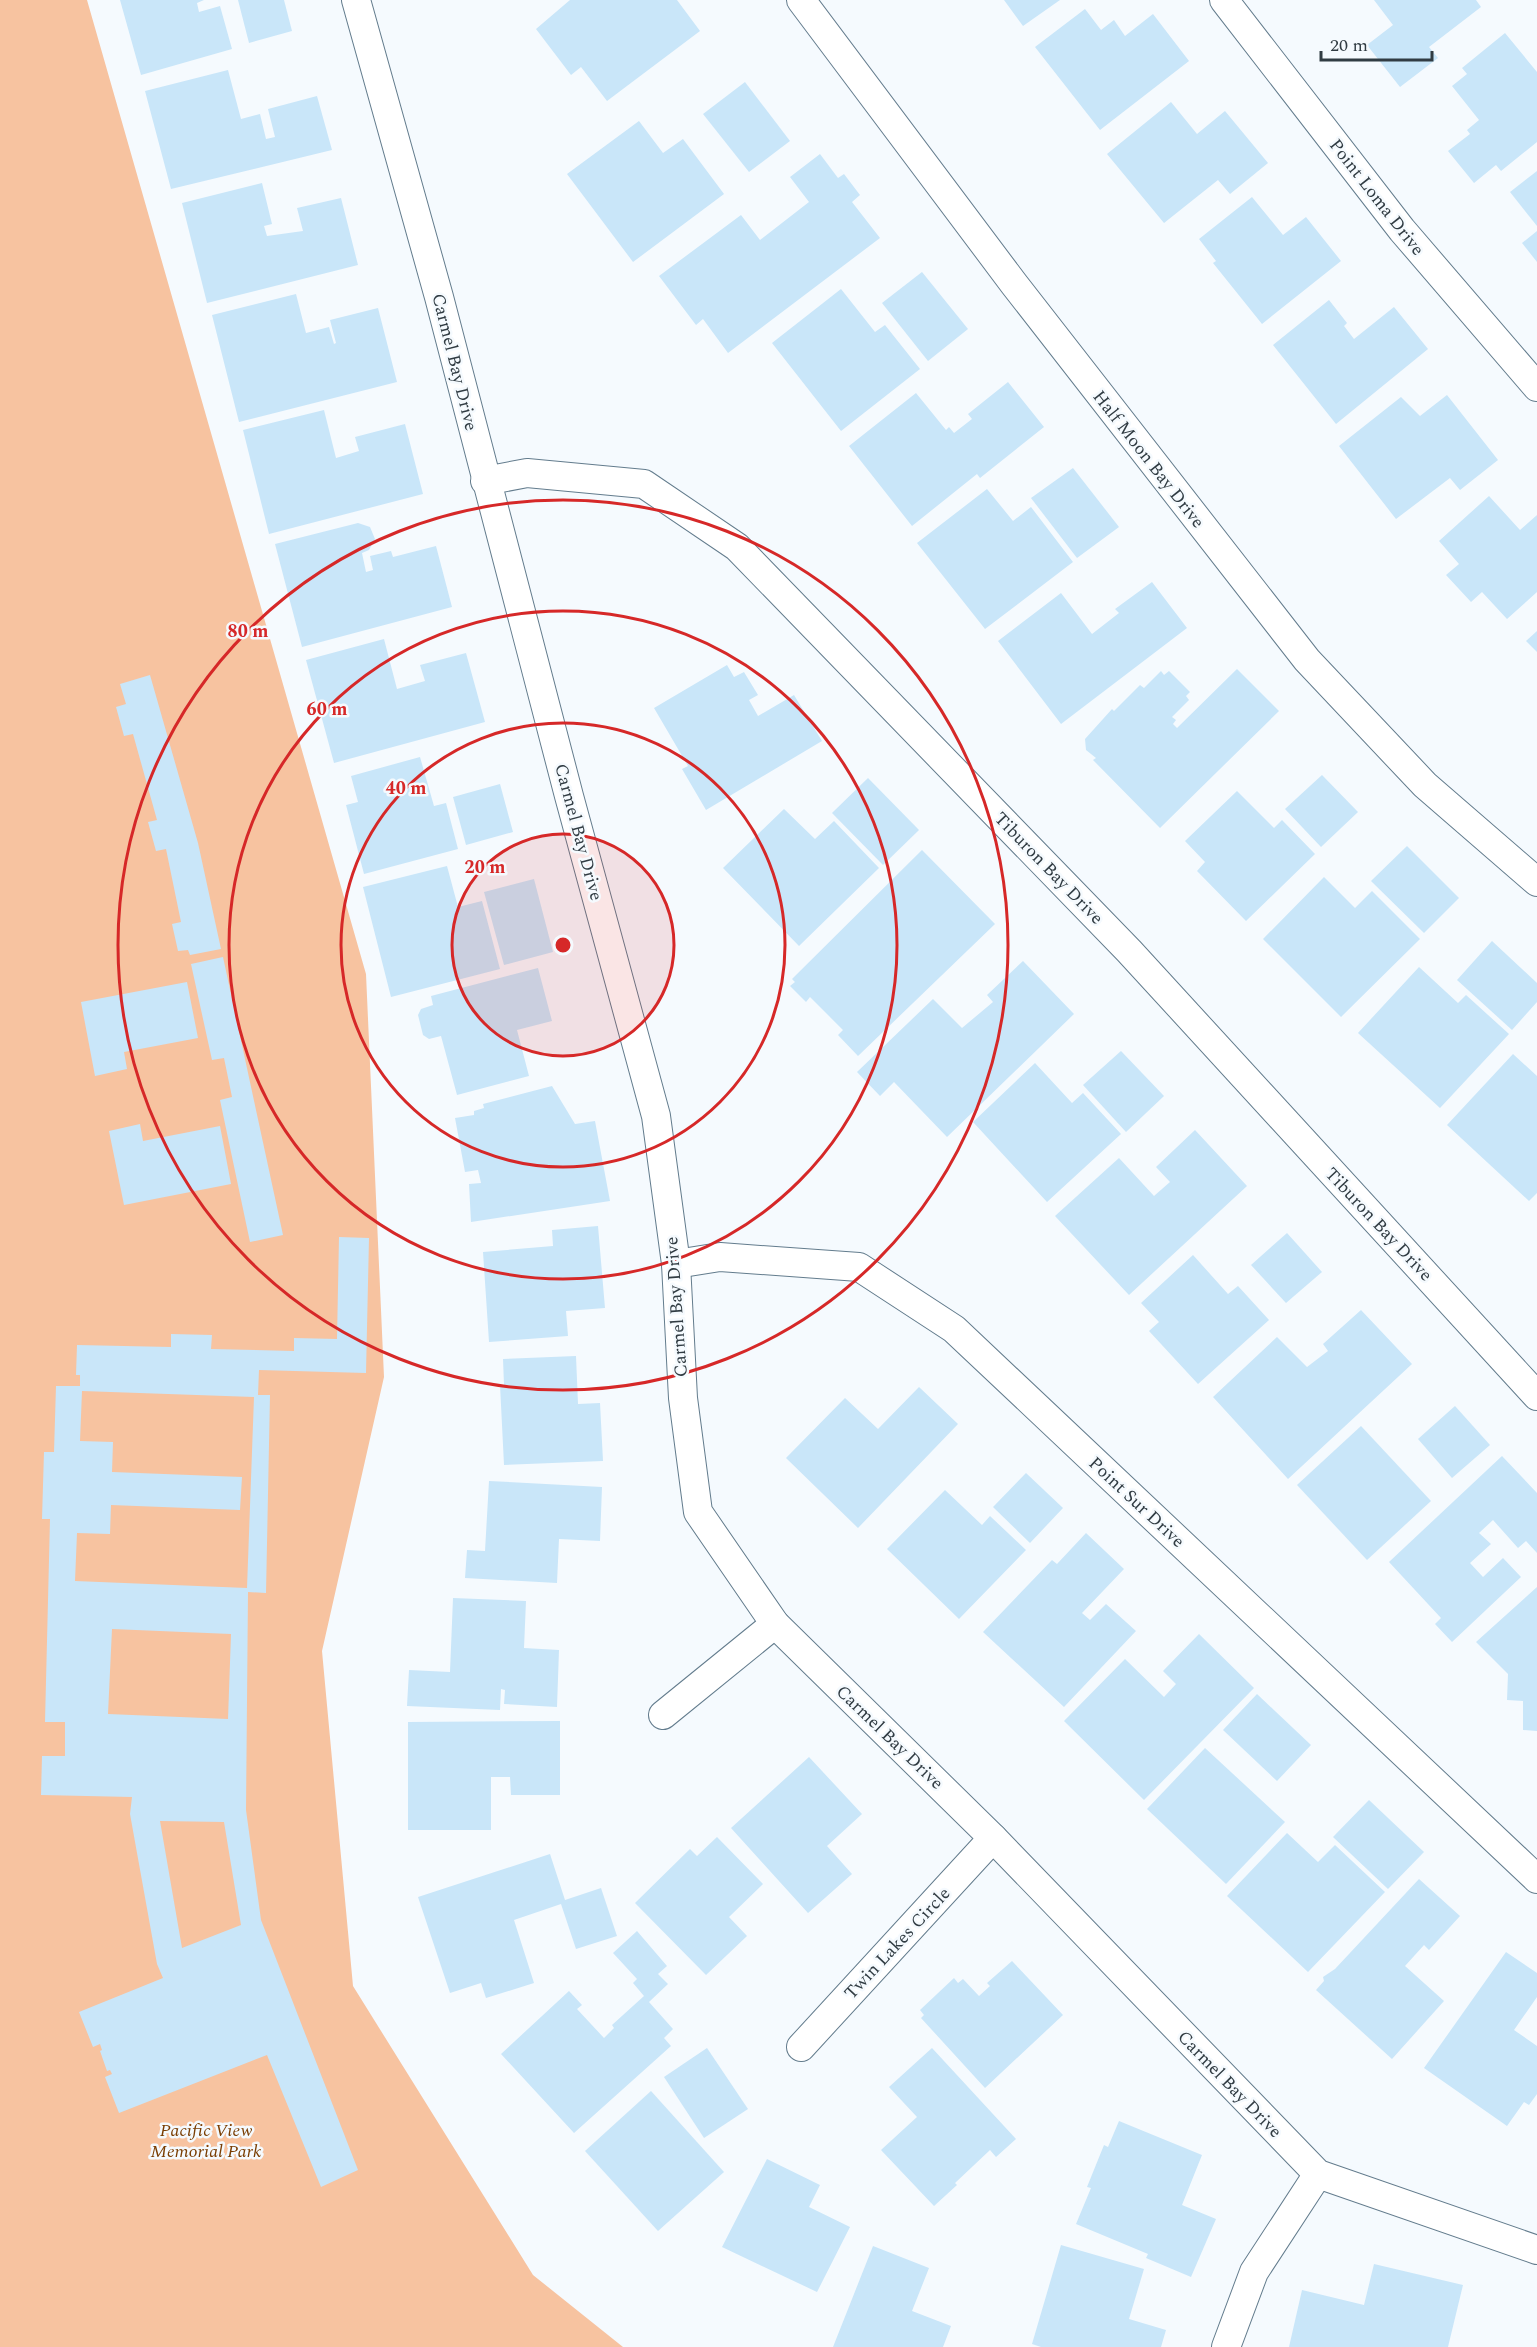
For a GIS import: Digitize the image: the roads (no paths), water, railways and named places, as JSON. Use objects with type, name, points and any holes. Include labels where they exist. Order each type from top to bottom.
[{"type":"street","name":"Carmel Bay Drive","points":[[356,0],[439,297],[485,481],[656,1116],[676,1264],[682,1398],[698,1512],[775,1624],[993,1838],[1318,2174],[1537,2250]]},
{"type":"street","name":"Half Moon Bay Drive","points":[[801,0],[1028,302],[1307,660],[1425,785],[1537,882]]},
{"type":"street","name":"Point Loma Drive","points":[[1224,0],[1402,230],[1537,387]]},
{"type":"street","name":"Tiburon Bay Drive","points":[[485,481],[527,474],[644,484],[737,547],[1129,951],[1537,1396]]},
{"type":"street","name":"Point Sur Drive","points":[[676,1264],[720,1257],[859,1268],[954,1329],[1537,1879]]},
{"type":"street","points":[[663,1715],[775,1624]]},
{"type":"street","name":"Twin Lakes Circle","points":[[801,2047],[993,1838]]},
{"type":"street","points":[[1226,2347],[1254,2272],[1318,2174]]},
{"type":"park label","name":"Pacific View Memorial Park","points":[[206,2140]]}]
